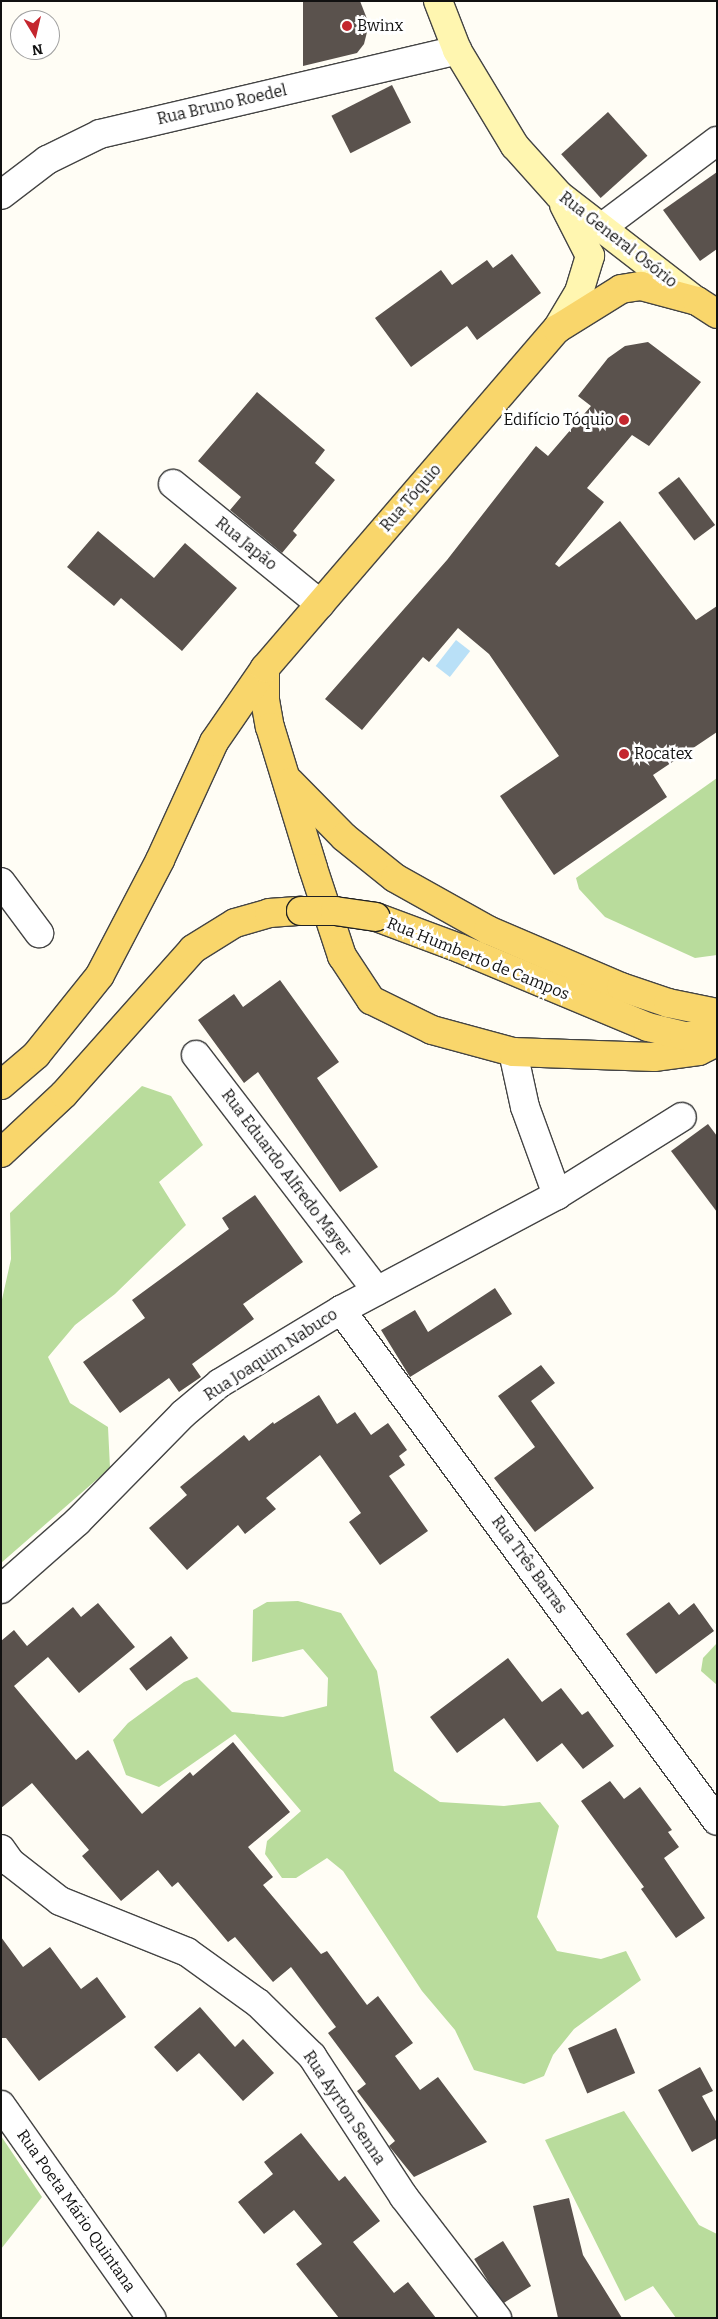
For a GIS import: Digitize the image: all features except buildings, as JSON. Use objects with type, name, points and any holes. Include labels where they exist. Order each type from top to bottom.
[{"type":"main road","name":"Rua General Osório","points":[[438,1],[457,50],[515,146],[559,195],[707,308]]},
{"type":"main road","name":"Rua Tóquio","points":[[265,668],[557,329],[579,292],[590,256],[559,195]]},
{"type":"main road","name":"Rua Tóquio","points":[[557,329],[621,289],[641,286],[658,289],[707,308]]},
{"type":"main road","points":[[265,668],[264,700],[277,754],[288,779],[342,956],[372,1000],[432,1030],[513,1052],[654,1057],[699,1051],[717,1042]]},
{"type":"main road","points":[[1,1085],[36,1054],[100,975],[160,860],[214,742],[265,668]]},
{"type":"main road","points":[[288,779],[344,837],[395,878],[488,930],[621,987],[668,1003],[717,1013]]},
{"type":"main road","name":"Rua Humberto de Campos","points":[[1,1153],[64,1094],[193,949],[235,923],[269,913],[335,911],[376,918],[459,948],[648,1027],[684,1036],[717,1036]]},
{"type":"street","name":"Rua Bruno Roedel","points":[[1,195],[47,160],[100,134],[457,50]]},
{"type":"street","points":[[601,228],[717,141]]},
{"type":"street","name":"Rua Japão","points":[[172,484],[320,604]]},
{"type":"street","points":[[1,882],[39,933]]},
{"type":"street","points":[[513,1052],[525,1107],[557,1195]]},
{"type":"street","name":"Rua Eduardo Alfredo Mayer","points":[[196,1055],[377,1291]]},
{"type":"street","name":"Rua Joaquim Nabuco","points":[[1,1589],[77,1522],[198,1402],[220,1383],[341,1310],[557,1195],[682,1117]]},
{"type":"street","name":"Rua Três Barras","points":[[341,1310],[717,1821]]},
{"type":"street","name":"Rua Ayrton Senna","points":[[1,1849],[10,1862],[60,1901],[187,1952],[258,2003],[312,2056],[404,2197],[497,2318]]},
{"type":"street","name":"Rua Poeta Mário Quintana","points":[[1,2105],[151,2318]]},
{"type":"green space","points":[[717,778],[717,955],[695,958],[605,917],[579,889],[576,878]]},
{"type":"green space","points":[[142,1086],[171,1096],[203,1145],[159,1182],[186,1225],[115,1294],[75,1325],[48,1357],[70,1403],[108,1427],[110,1468],[1,1563],[1,1304],[11,1259],[10,1213]]},
{"type":"green space","points":[[298,1601],[341,1613],[377,1671],[394,1771],[440,1802],[504,1806],[540,1802],[559,1826],[537,1917],[557,1951],[601,1959],[626,1951],[641,1980],[574,2029],[553,2055],[544,2076],[524,2084],[474,2070],[455,2030],[422,1991],[343,1871],[327,1858],[296,1878],[282,1878],[265,1854],[267,1841],[301,1811],[235,1734],[159,1787],[126,1775],[113,1740],[128,1723],[184,1682],[197,1677],[232,1712],[283,1717],[327,1706],[328,1678],[303,1649],[252,1662],[253,1610],[267,1602]]},
{"type":"green space","points":[[717,1643],[717,1685],[701,1671],[703,1658]]},
{"type":"green space","points":[[624,2111],[699,2225],[717,2234],[717,2318],[676,2318],[653,2286],[625,2301],[545,2140]]},
{"type":"green space","points":[[1,2136],[42,2197],[1,2249]]},
{"type":"water","points":[[456,640],[470,651],[450,677],[436,666]]},
{"type":"place","name":"Bwinx","points":[[347,26]]},
{"type":"place","name":"Edifício Tóquio","points":[[624,420]]},
{"type":"place","name":"Rocatex","points":[[624,754]]}]
